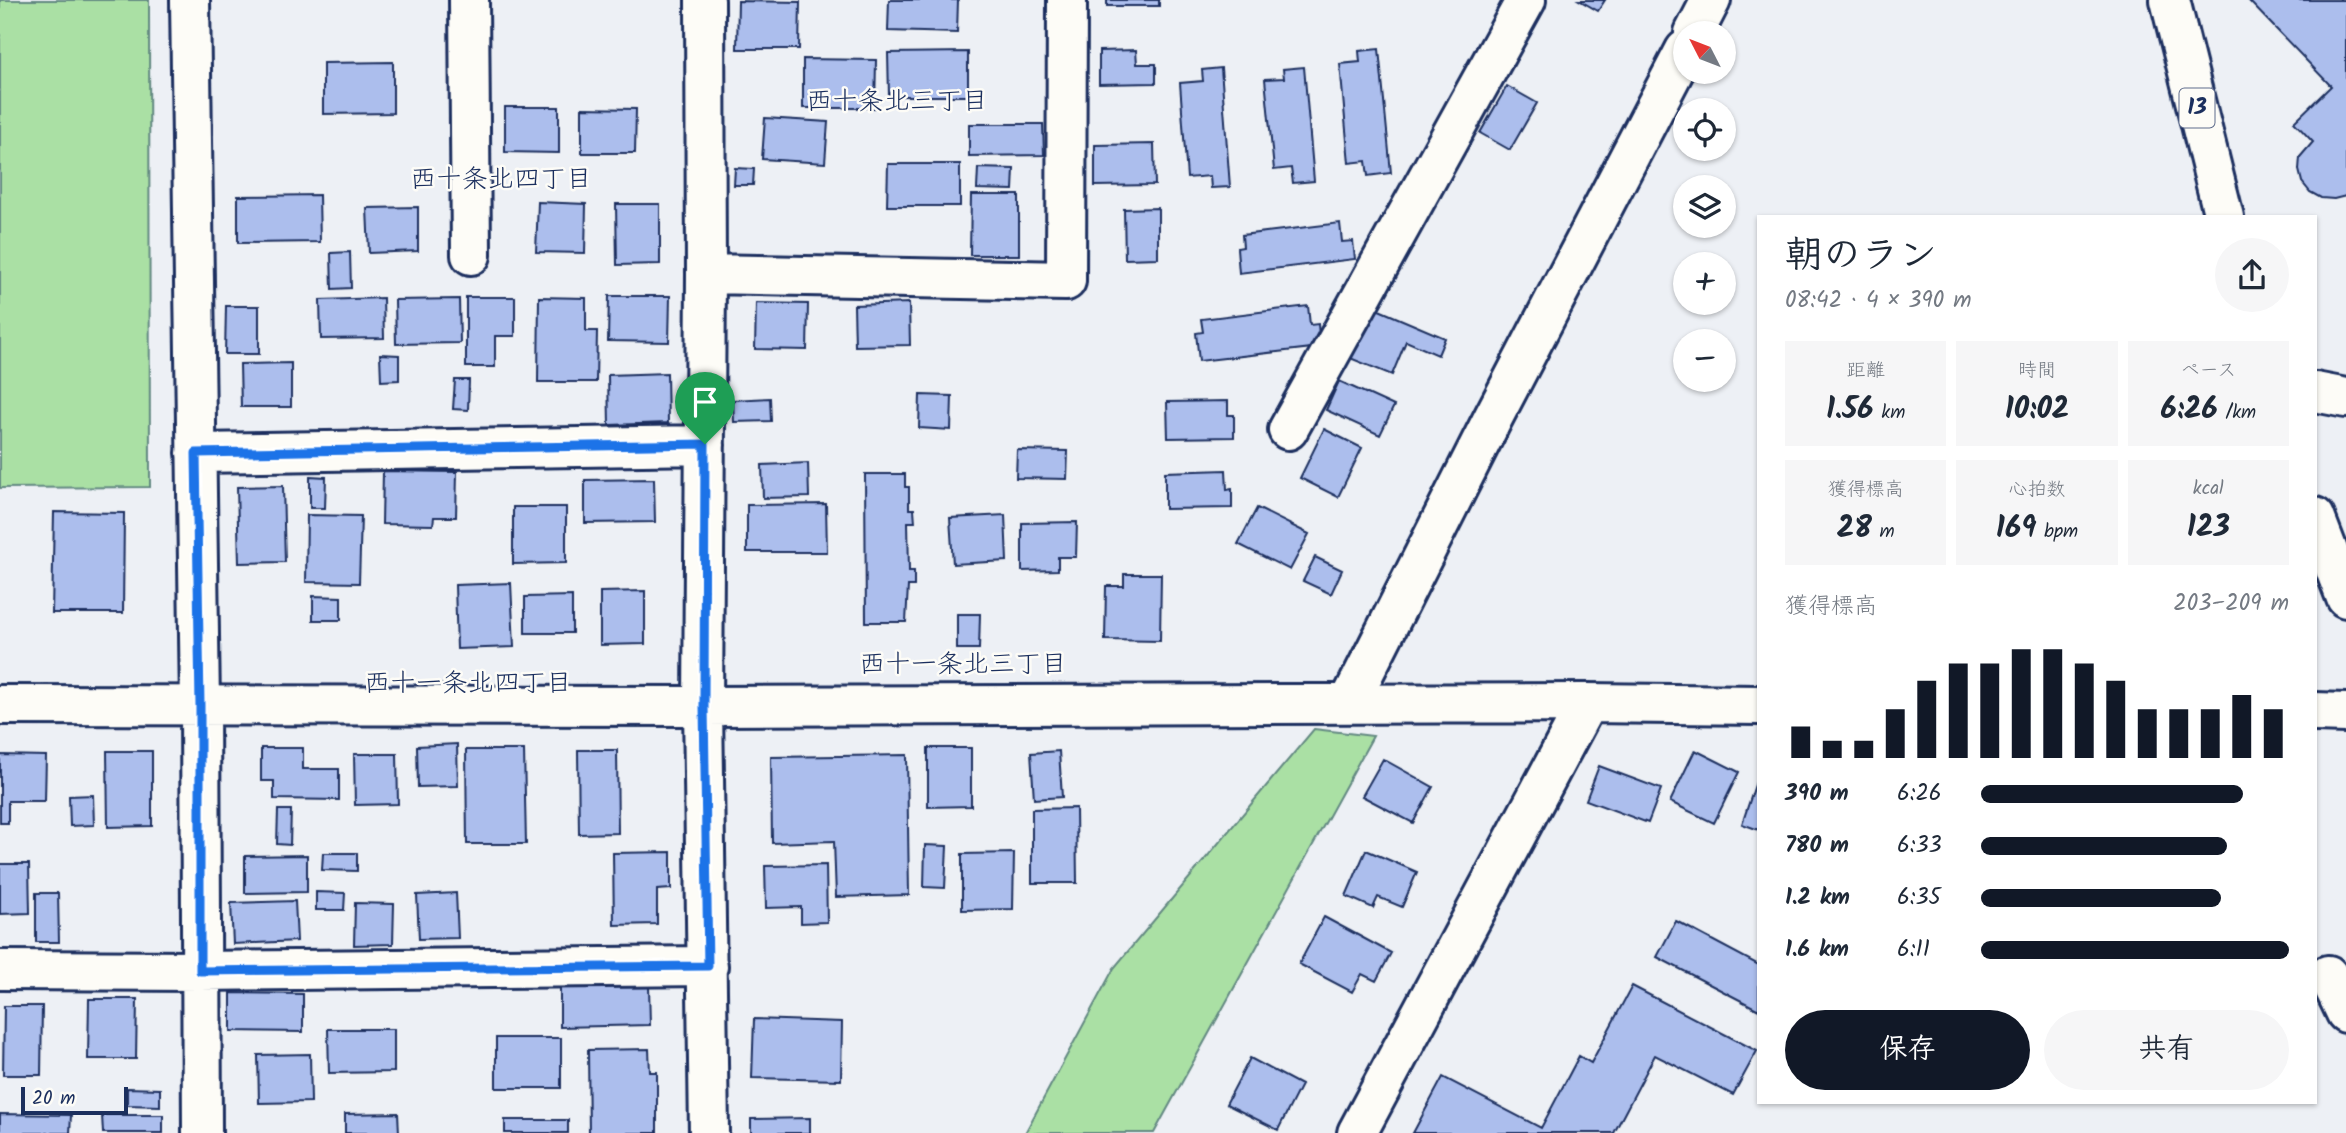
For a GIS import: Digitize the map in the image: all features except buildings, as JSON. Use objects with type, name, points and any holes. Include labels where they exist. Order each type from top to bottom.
[{"type":"street","points":[[190,0],[200,705],[202,1133]]},
{"type":"street","points":[[469,0],[471,255]]},
{"type":"street","points":[[705,0],[704,706],[709,1133]]},
{"type":"street","points":[[706,274],[1066,281],[1067,0]]},
{"type":"street","points":[[1288,430],[1526,0]]},
{"type":"street","points":[[1700,21],[1711,0]]},
{"type":"street","name":"13","points":[[2170,0],[2224,215]]},
{"type":"street","points":[[1349,703],[1488,428],[1673,73]]},
{"type":"street","points":[[2317,392],[2346,398]]},
{"type":"street","points":[[196,453],[705,444]]},
{"type":"street","points":[[2317,522],[2346,598]]},
{"type":"street","points":[[1357,1133],[1587,703]]},
{"type":"street","points":[[0,705],[1757,705]]},
{"type":"street","points":[[2317,712],[2346,713]]},
{"type":"street","points":[[0,970],[200,971],[708,966]]},
{"type":"street","points":[[2328,975],[2346,1013]]},
{"type":"green space","points":[[0,0],[149,0],[150,487],[0,488]]},
{"type":"green space","points":[[1314,729],[1373,736],[1154,1133],[1025,1133],[1114,968]]},
{"type":"district","name":"西十条北三丁目","points":[[897,102]]},
{"type":"district","name":"西十条北四丁目","points":[[501,180]]},
{"type":"district","name":"西十一条北三丁目","points":[[963,665]]},
{"type":"district","name":"西十一条北四丁目","points":[[468,684]]},
{"type":"route","points":[[705,444],[704,706],[708,966],[200,971],[196,453],[705,444]]}]
